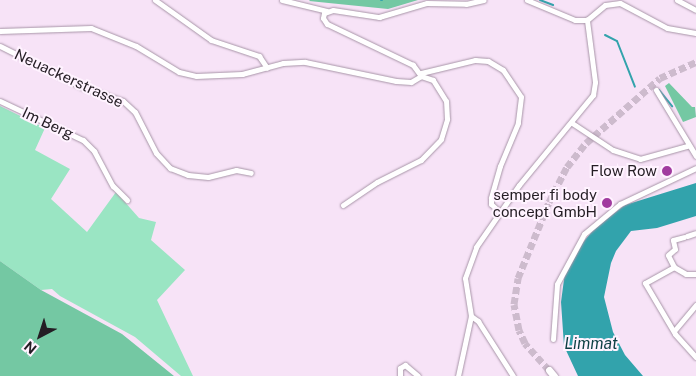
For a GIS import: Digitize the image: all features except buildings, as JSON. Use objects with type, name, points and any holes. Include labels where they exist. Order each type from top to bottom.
[{"type":"street","points":[[155,0],[211,40],[258,56],[266,68]]},
{"type":"street","points":[[282,0],[326,11],[379,17],[428,3],[466,4],[484,0]]},
{"type":"street","points":[[527,0],[575,20],[587,20],[605,5],[620,3],[667,28],[696,32]]},
{"type":"street","points":[[677,0],[696,10]]},
{"type":"street","points":[[326,11],[323,18],[327,24],[413,65],[421,75],[433,80],[446,101],[448,119],[440,139],[421,160],[377,182],[343,204]]},
{"type":"street","points":[[458,376],[471,316],[466,274],[479,242],[500,212],[587,106],[594,90],[587,20]]},
{"type":"street","points":[[0,30],[64,27],[96,30],[136,46],[178,72],[196,76],[242,74],[306,62],[396,81],[411,82],[421,75],[476,60],[488,61],[503,70],[521,97],[518,123],[500,166],[491,198],[493,206],[500,212]]},
{"type":"street","name":"Neuackerstrasse","points":[[0,46],[82,87],[123,100],[135,112],[156,153],[170,168],[188,175],[208,177],[236,170],[251,173]]},
{"type":"street","points":[[656,90],[670,108],[687,146],[696,156]]},
{"type":"street","name":"Im Berg","points":[[0,101],[82,140],[94,151],[113,186],[127,200]]},
{"type":"street","points":[[572,123],[607,147],[640,159],[687,146]]},
{"type":"street","points":[[553,339],[557,284],[566,262],[584,234],[620,204],[696,168]]},
{"type":"street","points":[[696,233],[673,240],[675,249],[668,254],[674,266],[686,274],[696,274]]},
{"type":"street","points":[[674,266],[645,283],[674,331],[696,357]]},
{"type":"street","points":[[674,331],[696,304]]},
{"type":"street","points":[[471,316],[478,321],[513,376]]},
{"type":"street","points":[[400,376],[400,368],[405,365],[418,376]]},
{"type":"green space","points":[[310,0],[418,0],[388,9],[309,1]]},
{"type":"green space","points":[[669,83],[692,107],[695,107],[696,117],[683,122],[665,86]]},
{"type":"green space","points":[[0,106],[45,128],[35,150],[70,169],[51,199],[87,232],[116,192],[139,218],[156,222],[151,240],[185,270],[157,300],[193,376],[181,376],[135,337],[60,296],[52,289],[41,290],[0,261]]},
{"type":"green space","points":[[0,261],[41,290],[122,334],[174,376],[0,376]]},
{"type":"water","name":"Limmat","points":[[696,183],[696,216],[657,228],[631,231],[616,251],[611,263],[604,297],[613,332],[625,355],[643,376],[578,376],[564,346],[561,302],[565,272],[578,248],[596,227],[625,205]]},
{"type":"waterway","points":[[540,0],[553,5]]},
{"type":"waterway","points":[[605,35],[617,41],[635,87]]},
{"type":"waterway","points":[[659,90],[672,106]]},
{"type":"tunnel","points":[[549,370],[525,343],[519,330],[514,304],[518,278],[549,202],[567,167],[586,143],[660,78],[696,62]]},
{"type":"place","name":"Flow Row","points":[[667,171]]},
{"type":"place","name":"semper fi body concept GmbH","points":[[607,203]]}]
